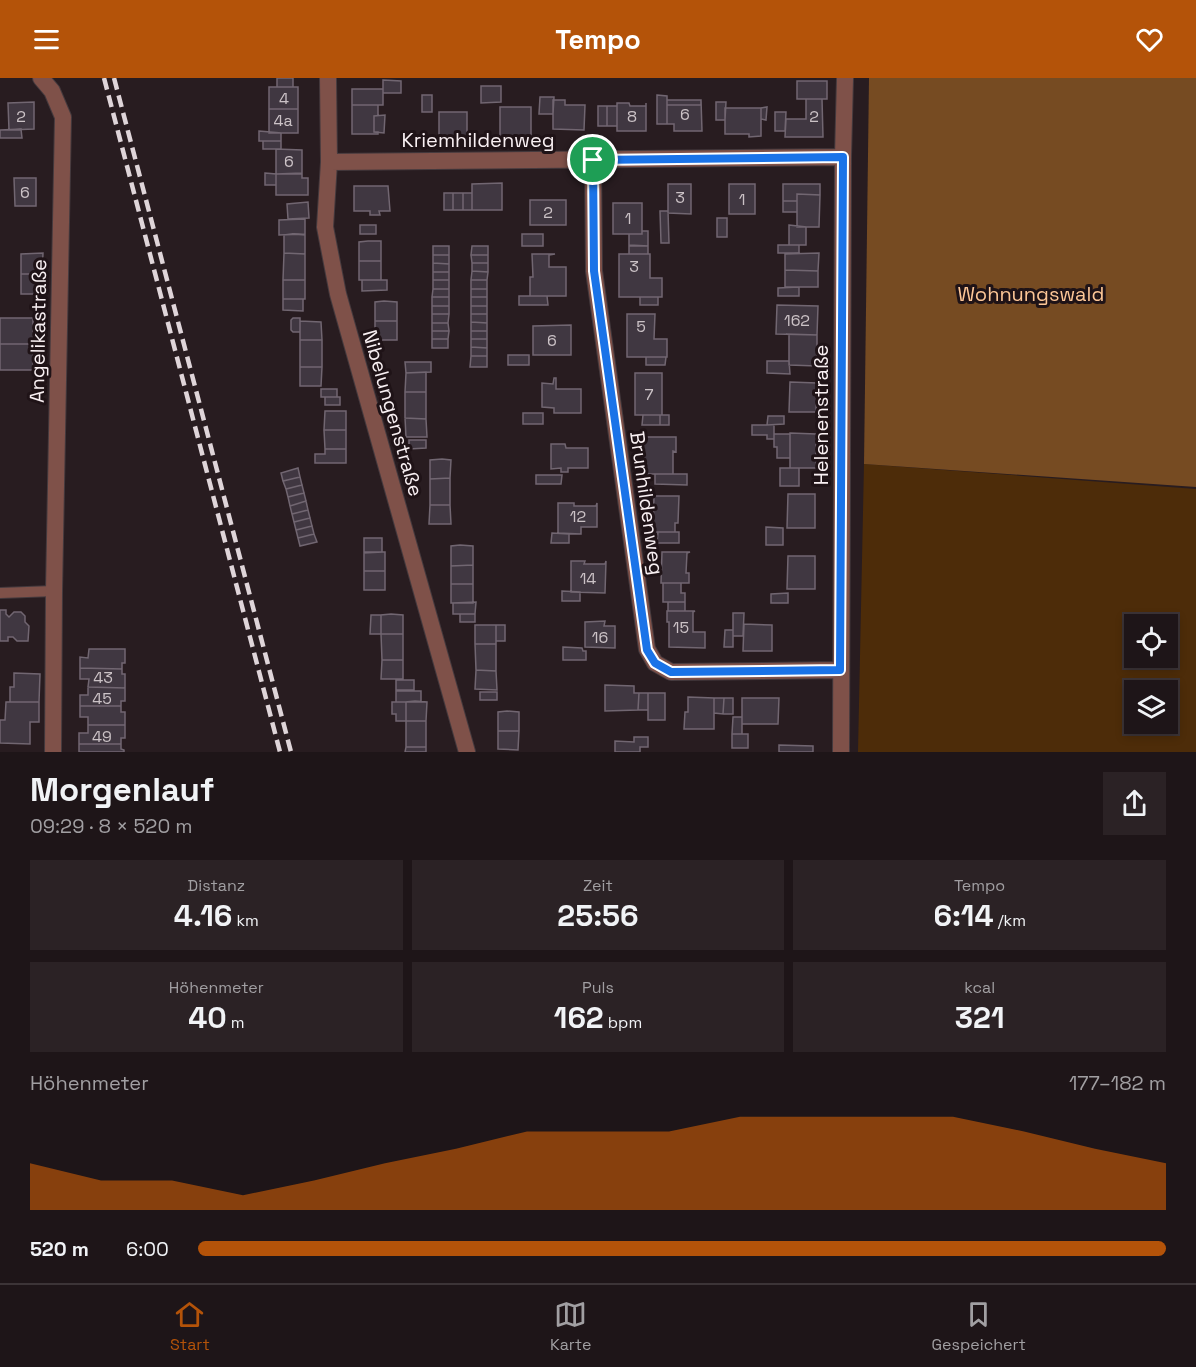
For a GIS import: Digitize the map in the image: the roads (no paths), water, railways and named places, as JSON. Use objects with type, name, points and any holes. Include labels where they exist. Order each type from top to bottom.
[{"type":"street","name":"Angelikastraße","points":[[41,78],[52,91],[63,117],[53,752]]},
{"type":"street","name":"Nibelungenstraße","points":[[328,78],[329,162],[325,227],[338,294],[467,752]]},
{"type":"street","name":"Helenenstraße","points":[[841,752],[845,78]]},
{"type":"street","name":"Kriemhildenweg","points":[[329,162],[843,157]]},
{"type":"street","name":"Brunhildenweg","points":[[593,160],[594,271],[647,650],[655,663],[671,672],[840,670]]},
{"type":"lane","points":[[0,593],[54,591]]},
{"type":"railway","points":[[104,78],[280,752]]},
{"type":"railway","points":[[114,78],[291,752]]},
{"type":"park label","name":"Wohnungswald","points":[[1031,294]]}]
